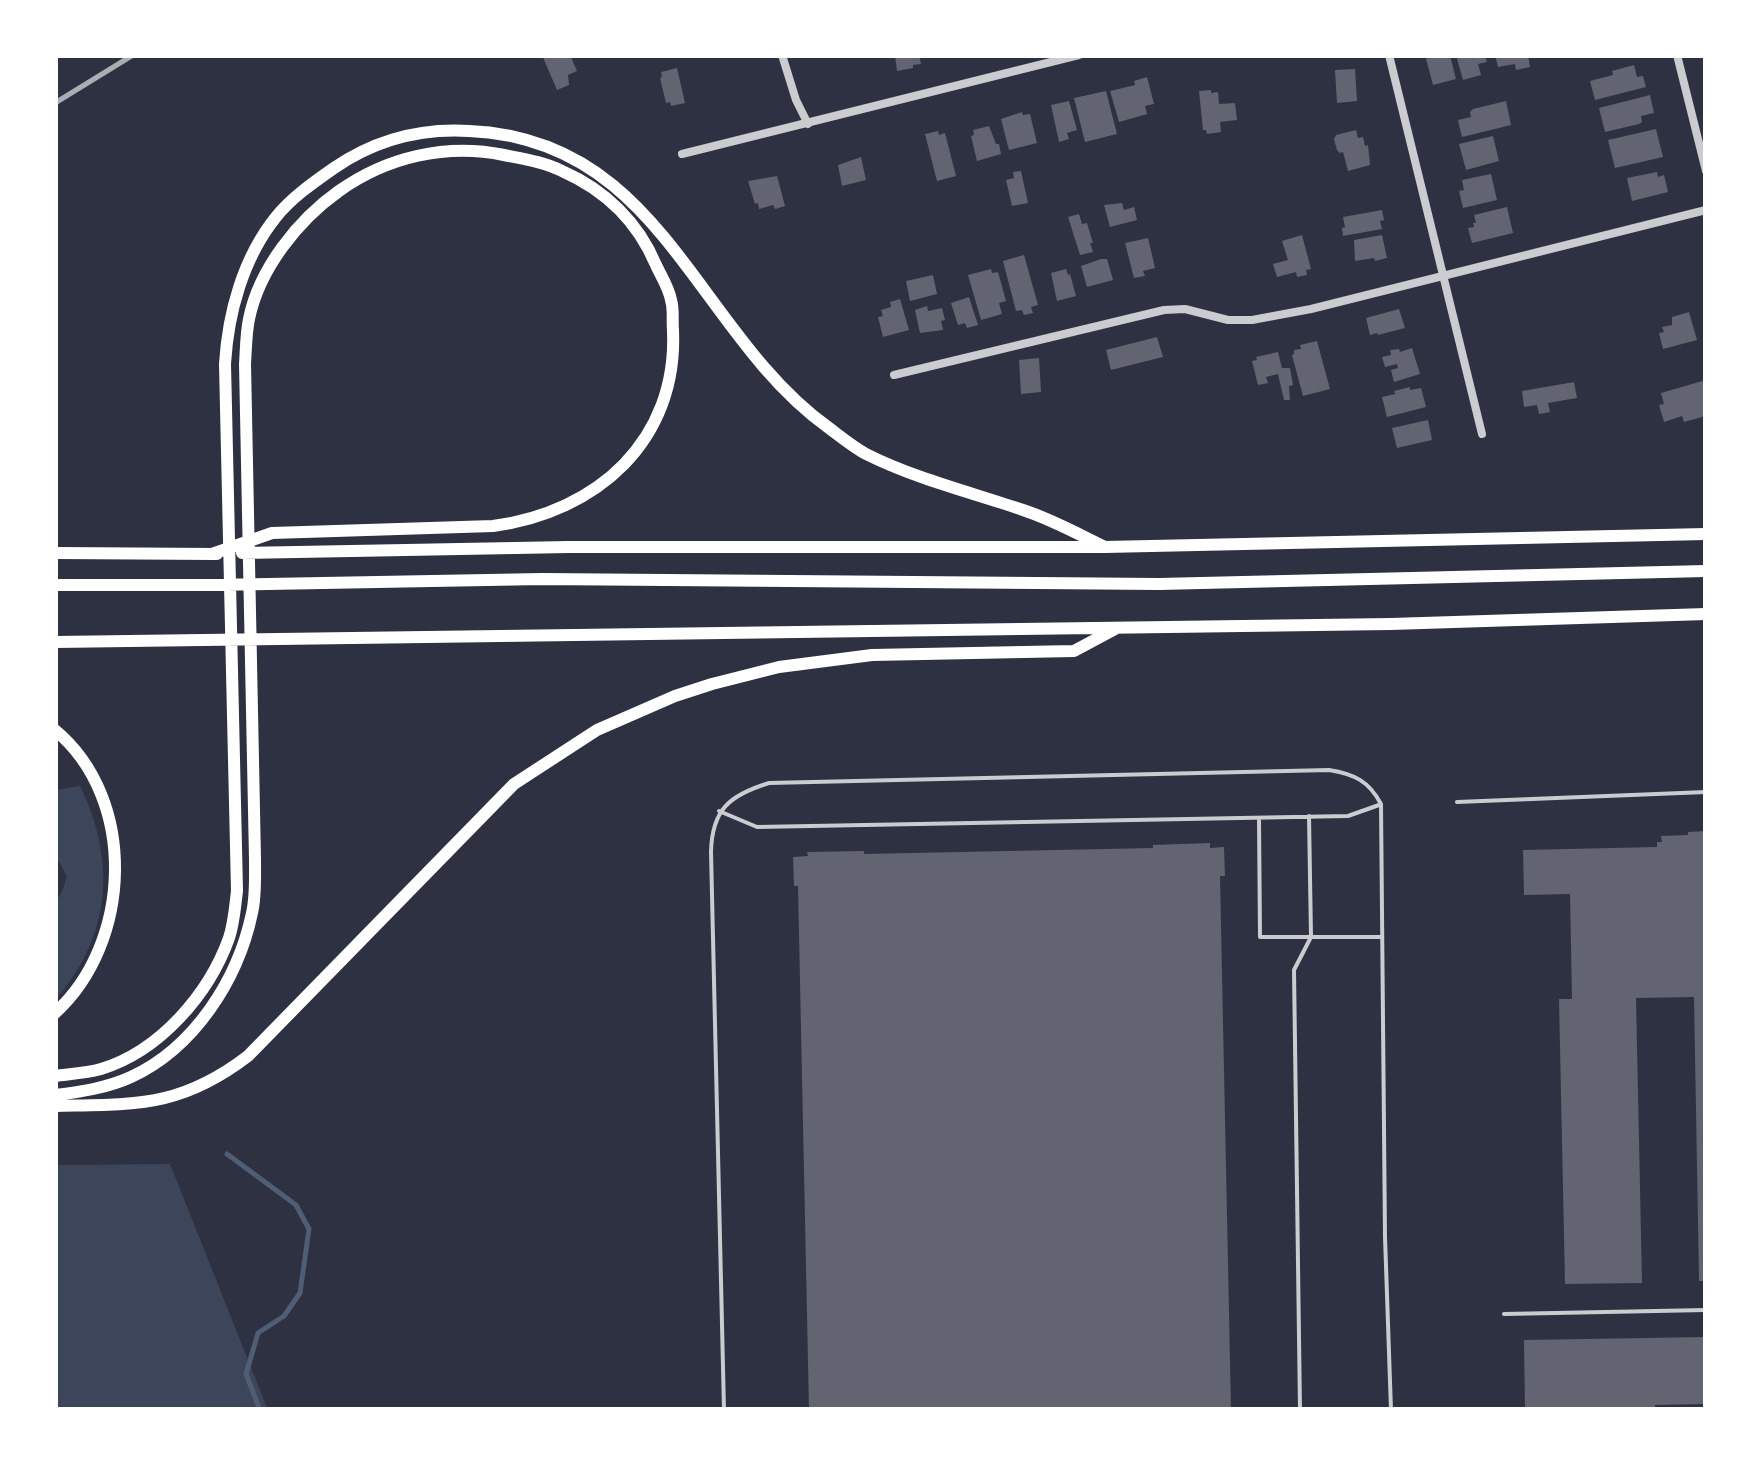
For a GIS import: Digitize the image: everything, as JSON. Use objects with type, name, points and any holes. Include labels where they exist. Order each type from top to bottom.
[{"type":"highway","points":[[55,1076],[102,1068],[133,1054],[160,1034],[180,1017],[212,974],[230,934],[237,860],[227,337],[250,260],[277,216],[314,182],[371,146],[433,130],[491,132],[513,135],[570,155],[596,170],[648,219],[756,360],[820,422],[862,452],[912,474],[1025,510],[1105,547]]},
{"type":"highway","points":[[55,1095],[86,1091],[130,1077],[160,1060],[204,1018],[236,964],[246,936],[255,892],[255,859],[245,364],[249,318],[274,261],[296,229],[323,202],[358,177],[390,162],[436,152],[487,152],[561,170],[587,184],[634,224],[672,300],[672,370],[658,417],[641,444],[611,478],[572,504],[525,522],[272,533],[212,554]]},
{"type":"highway","points":[[55,554],[568,547],[1105,547],[1706,534]]},
{"type":"highway","points":[[55,585],[542,579],[1159,584],[1706,571]]},
{"type":"highway","points":[[55,642],[1391,624],[1706,614]]},
{"type":"highway","points":[[55,1106],[166,1099],[197,1089],[226,1073],[248,1056],[514,784],[597,730],[636,712],[712,684],[778,667],[872,655],[1074,652],[1118,627]]},
{"type":"highway","points":[[55,730],[96,781],[113,841],[115,875],[113,908],[102,943],[86,976],[55,1014]]},
{"type":"street","points":[[782,55],[808,124]]},
{"type":"street","points":[[682,154],[1079,55]]},
{"type":"street","points":[[1389,55],[1482,434]]},
{"type":"street","points":[[1677,55],[1706,171]]},
{"type":"street","points":[[894,376],[1164,310],[1186,309],[1228,320],[1252,320],[1312,309],[1706,210]]},
{"type":"lane","points":[[724,1410],[711,852],[712,830],[719,811],[750,789],[770,783],[1329,770],[1360,778],[1381,804],[1385,1237],[1392,1410]]},
{"type":"lane","points":[[1457,802],[1706,792]]},
{"type":"lane","points":[[719,811],[757,827],[1348,816],[1381,804]]},
{"type":"lane","points":[[1300,1410],[1294,970],[1311,936],[1309,816]]},
{"type":"lane","points":[[1260,818],[1260,937],[1382,936]]},
{"type":"lane","points":[[1504,1314],[1706,1310]]},
{"type":"shaded area","points":[[80,786],[100,842],[102,898],[88,951],[55,1000],[55,902],[67,877],[55,854],[55,790]]},
{"type":"shaded area","points":[[170,1164],[268,1410],[55,1410],[55,1165]]},
{"type":"building","points":[[542,55],[570,55],[577,71],[568,75],[569,85],[557,90]]},
{"type":"building","points":[[895,55],[919,55],[921,64],[897,71]]},
{"type":"building","points":[[1450,55],[1456,79],[1433,85],[1426,59]]},
{"type":"building","points":[[1456,55],[1485,55],[1487,62],[1478,64],[1481,75],[1463,80]]},
{"type":"building","points":[[1495,55],[1528,55],[1530,67],[1498,67]]},
{"type":"building","points":[[1634,65],[1637,77],[1643,76],[1646,87],[1595,100],[1590,81]]},
{"type":"building","points":[[677,68],[685,103],[671,106],[666,103],[660,78],[661,72]]},
{"type":"building","points":[[1355,69],[1357,101],[1337,103],[1335,70]]},
{"type":"building","points":[[1147,77],[1154,104],[1145,106],[1147,114],[1119,122],[1110,91],[1135,85],[1134,81]]},
{"type":"building","points":[[1106,91],[1117,134],[1085,142],[1074,98]]},
{"type":"building","points":[[1199,91],[1218,92],[1219,104],[1235,103],[1237,120],[1220,122],[1221,132],[1207,134],[1203,130]]},
{"type":"building","points":[[1650,95],[1654,113],[1641,116],[1639,124],[1605,132],[1599,108]]},
{"type":"building","points":[[1069,101],[1077,130],[1067,133],[1069,139],[1059,142],[1051,105]]},
{"type":"building","points":[[1506,101],[1511,125],[1462,137],[1458,120],[1471,117],[1473,109]]},
{"type":"building","points":[[1022,112],[1030,114],[1037,143],[1009,150],[1001,119]]},
{"type":"building","points":[[989,126],[1001,154],[977,161],[973,130]]},
{"type":"building","points":[[1656,129],[1663,157],[1615,168],[1608,140]]},
{"type":"building","points":[[1356,130],[1358,138],[1363,137],[1365,146],[1368,145],[1370,165],[1348,171],[1343,152],[1337,150],[1334,139]]},
{"type":"building","points":[[938,131],[939,135],[945,133],[956,176],[937,181],[925,134]]},
{"type":"building","points":[[1493,136],[1499,161],[1466,170],[1459,144]]},
{"type":"building","points":[[861,157],[866,180],[842,186],[838,165]]},
{"type":"building","points":[[1021,171],[1028,203],[1012,206],[1006,180],[1014,178],[1013,172]]},
{"type":"building","points":[[1657,172],[1658,177],[1664,175],[1668,192],[1632,201],[1627,178]]},
{"type":"building","points":[[1491,174],[1497,200],[1463,208],[1459,191],[1464,190],[1462,180]]},
{"type":"building","points":[[777,176],[785,206],[759,209],[748,181]]},
{"type":"building","points":[[1122,203],[1124,210],[1134,207],[1137,220],[1110,227],[1104,205]]},
{"type":"building","points":[[1507,207],[1513,233],[1472,243],[1468,228],[1476,223],[1474,215]]},
{"type":"building","points":[[1382,210],[1382,229],[1343,236],[1343,217]]},
{"type":"building","points":[[1079,214],[1082,224],[1087,223],[1093,243],[1093,252],[1080,255],[1068,217]]},
{"type":"building","points":[[1302,235],[1311,269],[1306,270],[1307,275],[1297,277],[1296,272],[1277,277],[1273,264],[1288,260],[1282,241]]},
{"type":"building","points":[[1382,235],[1387,258],[1355,261],[1354,240]]},
{"type":"building","points":[[1148,238],[1155,268],[1134,278],[1125,243]]},
{"type":"building","points":[[1024,255],[1038,305],[1031,307],[1033,313],[1024,315],[1022,310],[1016,311],[1003,261]]},
{"type":"building","points":[[1107,259],[1113,280],[1087,287],[1081,266]]},
{"type":"building","points":[[991,269],[992,273],[998,272],[1006,301],[999,303],[1002,314],[981,320],[968,275]]},
{"type":"building","points":[[1066,269],[1076,296],[1057,301],[1051,273]]},
{"type":"building","points":[[933,275],[937,294],[910,301],[906,281]]},
{"type":"building","points":[[969,297],[978,325],[967,328],[965,323],[958,325],[951,303]]},
{"type":"building","points":[[900,299],[909,330],[883,337],[878,317],[883,316],[881,310]]},
{"type":"building","points":[[927,306],[928,311],[942,308],[943,330],[920,333],[915,310]]},
{"type":"building","points":[[1399,309],[1405,328],[1370,335],[1366,318]]},
{"type":"building","points":[[1689,312],[1697,340],[1663,349],[1659,333],[1664,332],[1662,327],[1672,325],[1672,317]]},
{"type":"building","points":[[1157,337],[1163,357],[1111,370],[1106,350]]},
{"type":"building","points":[[1317,341],[1330,389],[1303,396],[1292,355],[1294,350],[1301,349],[1300,345]]},
{"type":"building","points":[[1412,348],[1420,374],[1394,382],[1391,370],[1398,368],[1397,364],[1385,367],[1382,357],[1391,355],[1390,350]]},
{"type":"building","points":[[1278,352],[1282,368],[1290,368],[1290,400],[1284,400],[1278,374],[1266,377],[1268,383],[1258,385],[1252,361]]},
{"type":"building","points":[[1039,358],[1041,392],[1021,394],[1019,360]]},
{"type":"building","points":[[1706,380],[1706,416],[1684,422],[1682,416],[1664,422],[1659,405],[1664,404],[1661,393]]},
{"type":"building","points":[[1574,382],[1577,398],[1548,403],[1550,412],[1539,414],[1537,405],[1524,407],[1522,391]]},
{"type":"building","points":[[1410,387],[1421,388],[1426,407],[1387,417],[1382,397]]},
{"type":"building","points":[[1428,420],[1432,440],[1397,448],[1392,428]]},
{"type":"building","points":[[1706,831],[1706,1281],[1699,1281],[1694,997],[1636,998],[1642,1283],[1565,1284],[1559,999],[1572,999],[1570,894],[1524,895],[1523,850],[1657,847],[1661,836]]},
{"type":"building","points":[[1210,843],[1210,848],[1224,847],[1225,876],[1220,876],[1231,1410],[809,1410],[798,886],[794,886],[793,857],[808,856],[807,852],[1153,848]]},
{"type":"building","points":[[1706,1337],[1706,1404],[1655,1405],[1655,1410],[1525,1409],[1524,1340]]},
{"type":"waterway","points":[[227,1154],[296,1205],[309,1229],[300,1293],[284,1316],[258,1333],[246,1374],[260,1410]]},
{"type":"railway","points":[[55,103],[133,55]]}]
